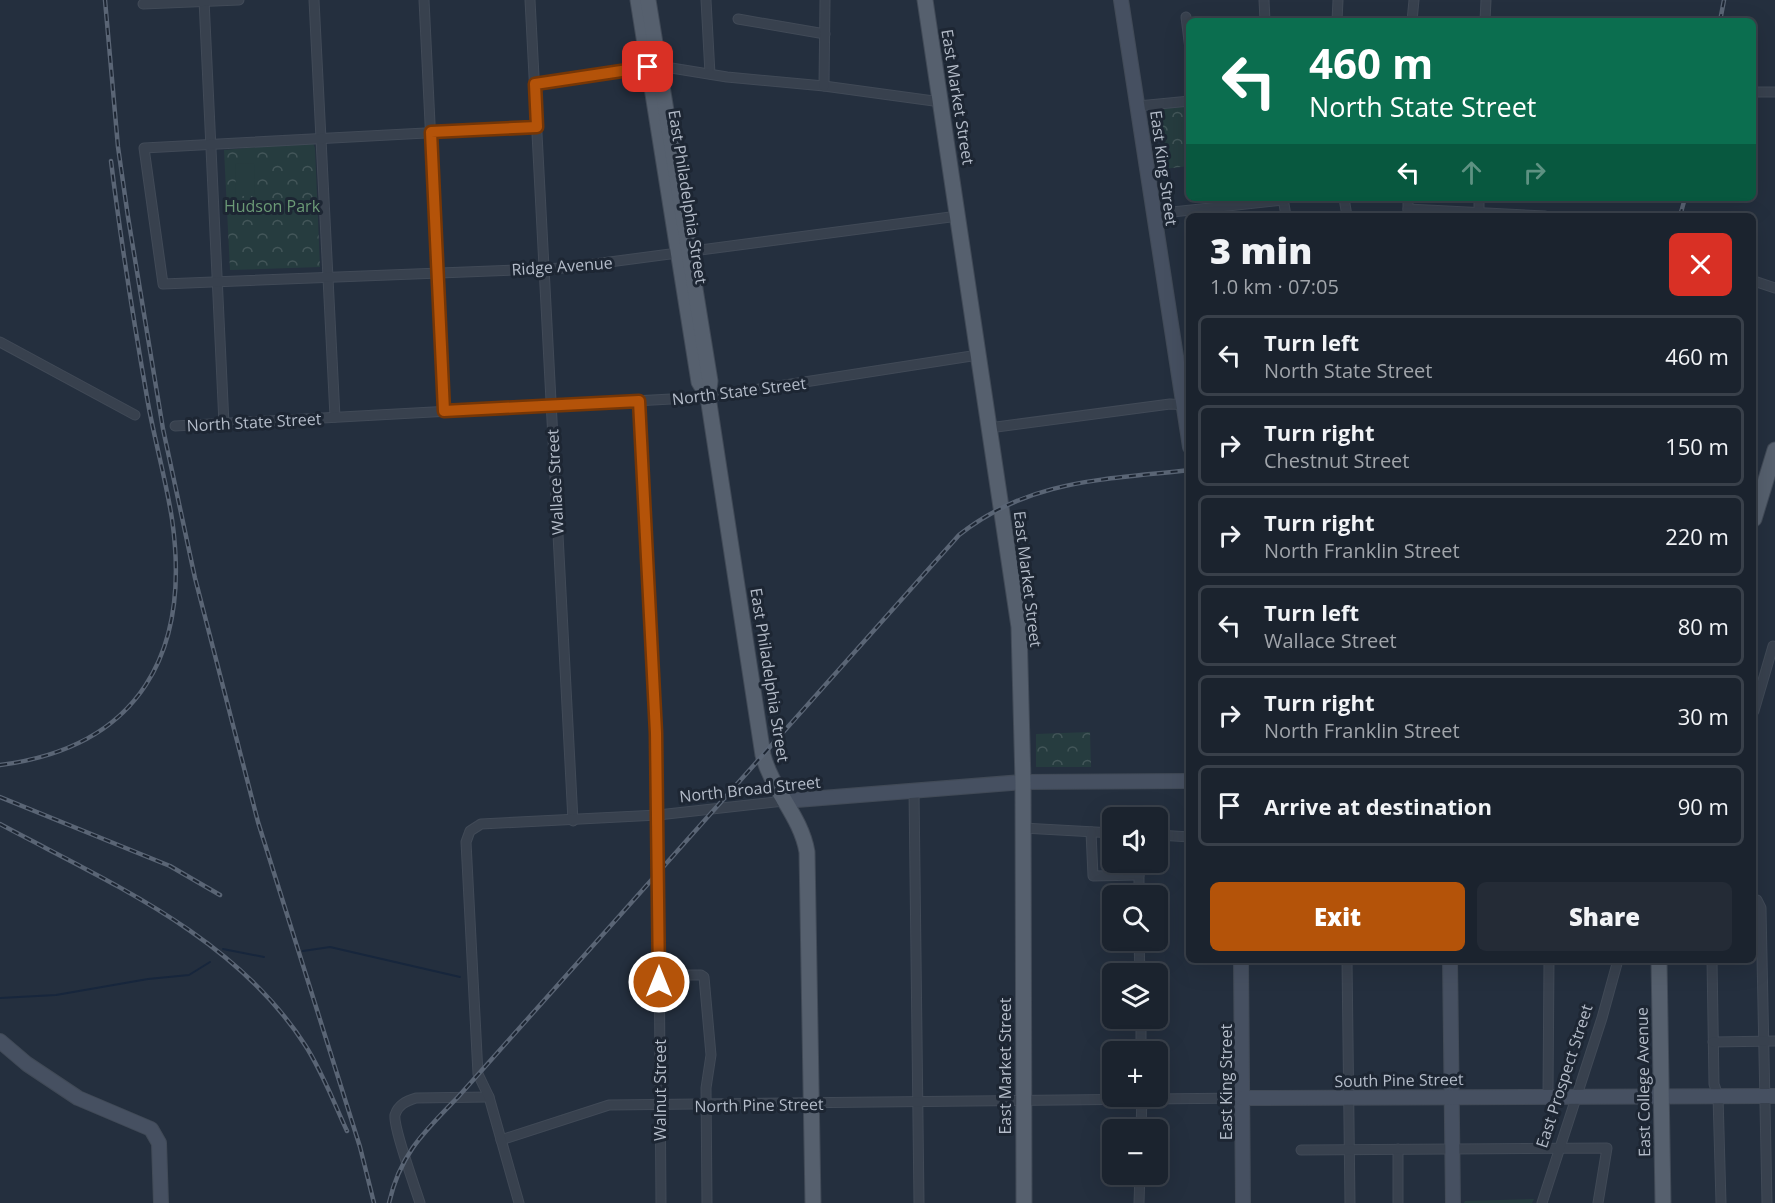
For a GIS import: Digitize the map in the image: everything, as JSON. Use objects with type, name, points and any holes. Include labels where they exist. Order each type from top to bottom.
[{"type":"main road","name":"East Philadelphia Street","points":[[638,0],[654,66]]},
{"type":"main road","name":"East Philadelphia Street","points":[[648,0],[654,66],[684,253],[710,381],[708,397],[763,754],[771,778],[800,827],[807,852],[813,1203]]},
{"type":"main road","name":"East Market Street","points":[[925,0],[1019,627],[1023,782],[1024,1203]]},
{"type":"main road","points":[[1756,512],[1774,454]]},
{"type":"main road","name":"East College Avenue","points":[[1659,963],[1663,1203]]},
{"type":"street","points":[[143,4],[239,0]]},
{"type":"street","points":[[314,0],[335,417]]},
{"type":"street","points":[[424,0],[444,411]]},
{"type":"street","name":"Wallace Street","points":[[530,0],[573,821]]},
{"type":"street","points":[[706,0],[710,74]]},
{"type":"street","points":[[825,0],[825,86]]},
{"type":"street","name":"East King Street","points":[[1121,0],[1154,214],[1186,399]]},
{"type":"street","points":[[1264,0],[1265,18]]},
{"type":"street","points":[[1337,18],[1338,0]]},
{"type":"street","points":[[1411,18],[1414,0]]},
{"type":"street","points":[[1485,18],[1486,0]]},
{"type":"street","points":[[204,1],[224,424]]},
{"type":"street","points":[[738,20],[825,34]]},
{"type":"street","points":[[535,84],[654,66],[941,102]]},
{"type":"street","points":[[1756,92],[1775,92]]},
{"type":"street","points":[[1138,106],[1186,101]]},
{"type":"street","points":[[211,144],[537,127]]},
{"type":"street","name":"Ridge Avenue","points":[[211,144],[144,148],[163,284],[544,269],[684,253],[958,216]]},
{"type":"street","points":[[1154,214],[1266,201]]},
{"type":"street","points":[[1408,213],[1479,213],[1479,201]]},
{"type":"street","points":[[1756,282],[1775,288]]},
{"type":"street","points":[[0,342],[135,415]]},
{"type":"street","name":"North State Street","points":[[175,426],[708,397],[978,355]]},
{"type":"street","name":"Walnut Street","points":[[639,401],[658,815],[661,1203]]},
{"type":"street","points":[[989,428],[1170,404],[1186,405]]},
{"type":"street","points":[[1756,704],[1773,646]]},
{"type":"street","name":"North Broad Street","points":[[489,1096],[478,1074],[466,842],[470,831],[481,824],[658,815],[784,801],[1023,782],[1186,781]]},
{"type":"street","points":[[914,791],[919,1203]]},
{"type":"street","points":[[1023,828],[1102,832]]},
{"type":"street","points":[[1091,832],[1093,876],[1139,875],[1139,885]]},
{"type":"street","points":[[1168,836],[1186,837]]},
{"type":"street","points":[[1756,901],[1761,908],[1762,1041],[1769,1096],[1767,1203]]},
{"type":"street","name":"East King Street","points":[[1241,963],[1243,1203]]},
{"type":"street","points":[[1347,963],[1350,1203]]},
{"type":"street","points":[[1450,963],[1453,1203]]},
{"type":"street","points":[[1548,1096],[1549,963]]},
{"type":"street","name":"East Prospect Street","points":[[1542,1203],[1602,1018],[1617,963]]},
{"type":"street","points":[[1713,963],[1714,1084],[1718,1096],[1721,1203]]},
{"type":"street","points":[[659,975],[703,976],[711,1055],[706,1106],[707,1203]]},
{"type":"street","points":[[0,1041],[27,1064],[78,1098],[146,1126],[155,1134],[159,1143],[161,1203]]},
{"type":"street","points":[[1713,1042],[1775,1041]]},
{"type":"street","points":[[420,1203],[394,1123],[398,1108],[405,1101],[416,1098],[489,1096],[519,1203]]},
{"type":"street","name":"South Pine Street","points":[[1168,1097],[1769,1096]]},
{"type":"street","name":"South Pine Street","points":[[1023,1102],[1102,1099]]},
{"type":"street","name":"North Pine Street","points":[[501,1140],[609,1105],[1023,1102]]},
{"type":"street","points":[[1301,1150],[1607,1148],[1598,1203]]},
{"type":"street","points":[[1398,1149],[1398,1203]]},
{"type":"street","points":[[1139,1203],[1140,1185]]},
{"type":"green space","points":[[1186,106],[1186,166],[1164,169],[1158,109]]},
{"type":"green space","points":[[1181,122],[1186,122],[1186,161],[1184,161]]},
{"type":"green space","name":"Hudson Park","points":[[313,143],[315,148],[320,267],[230,270],[224,150]]},
{"type":"green space","points":[[254,163],[255,196],[236,196],[235,164]]},
{"type":"green space","points":[[1090,732],[1091,767],[1036,767],[1036,734]]},
{"type":"green space","points":[[1534,1199],[1532,1203],[1464,1203],[1465,1201]]},
{"type":"waterway","points":[[303,951],[330,947],[460,977]]},
{"type":"waterway","points":[[223,949],[264,957]]},
{"type":"waterway","points":[[0,998],[56,995],[148,979],[189,975],[210,962]]},
{"type":"railway","points":[[105,0],[118,147],[128,217],[163,429],[195,578],[258,822],[360,1147],[374,1203]]},
{"type":"railway","points":[[1721,18],[1724,0]]},
{"type":"railway","points":[[0,765],[48,755],[89,738],[121,714],[146,685],[163,651],[173,611],[176,567],[172,519],[143,373],[123,253],[111,161]]},
{"type":"railway","points":[[1681,213],[1684,201]]},
{"type":"railway","points":[[389,1203],[400,1171],[424,1133],[959,535],[986,517],[1040,492],[1097,480],[1186,470]]},
{"type":"railway","points":[[0,797],[170,866],[220,895]]},
{"type":"railway","points":[[0,824],[168,916],[207,943],[243,973],[276,1007],[305,1045],[347,1131]]},
{"type":"route","points":[[648,67],[535,84],[537,127],[431,132],[444,411],[639,401],[656,733],[659,982]]}]
